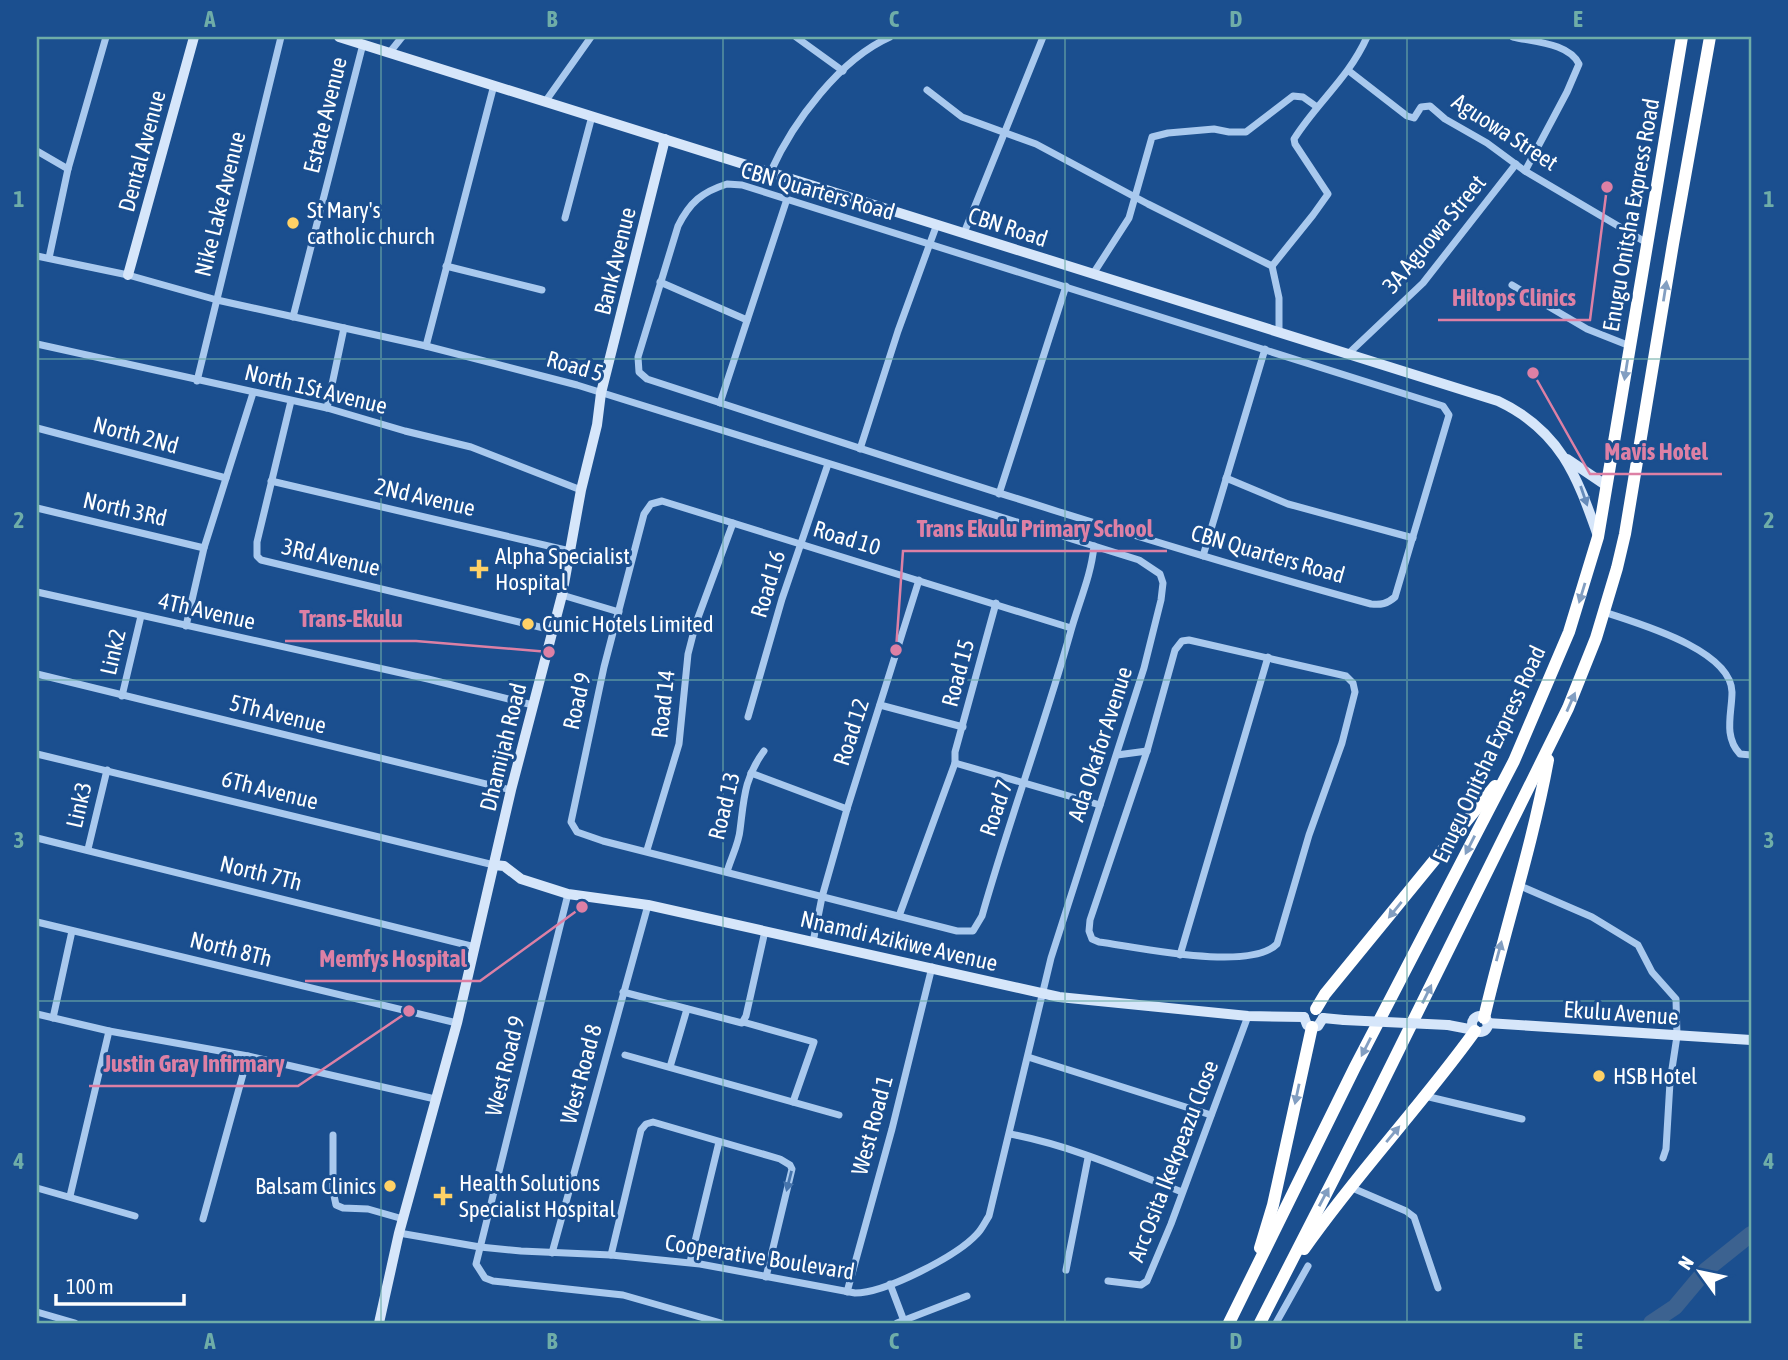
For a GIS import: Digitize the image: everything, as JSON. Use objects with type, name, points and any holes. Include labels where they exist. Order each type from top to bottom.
[{"type":"highway","name":"Enugu Onitsha Express Road","points":[[1230,1323],[1355,1067],[1514,761],[1569,632],[1598,537],[1682,37]]},
{"type":"highway","name":"Enugu Onitsha Express Road","points":[[1259,1323],[1374,1102],[1552,744],[1582,676],[1618,568],[1625,534],[1710,37]]},
{"type":"highway","points":[[1289,1264],[1295,1262],[1349,1187],[1479,1024],[1542,796],[1552,744]]},
{"type":"highway","points":[[1319,1013],[1325,993],[1514,761]]},
{"type":"highway","points":[[1245,1293],[1273,1205],[1308,1022]]},
{"type":"main road","name":"Dental Avenue","points":[[128,275],[194,37]]},
{"type":"main road","name":"CBN Road","points":[[339,37],[771,171],[1506,405],[1531,420],[1564,457],[1580,485],[1598,537]]},
{"type":"main road","name":"Bank Avenue","points":[[601,393],[665,139]]},
{"type":"main road","name":"Dhamijah Road","points":[[379,1323],[399,1233],[457,1023],[511,790],[562,596],[581,490],[597,425],[601,393]]},
{"type":"main road","points":[[1564,457],[1607,486]]},
{"type":"main road","name":"Nnamdi Azikiwe Avenue","points":[[494,864],[504,866],[521,879],[568,894],[648,905],[1042,993],[1089,1001],[1308,1022]]},
{"type":"main road","points":[[1319,1013],[1318,1026],[1308,1022],[1307,1012],[1319,1013],[1344,1020],[1479,1024]]},
{"type":"main road","name":"Ekulu Avenue","points":[[1479,1024],[1749,1040]]},
{"type":"street","points":[[49,258],[68,169],[106,37]]},
{"type":"street","name":"Nike Lake Avenue","points":[[197,381],[281,37]]},
{"type":"street","points":[[390,52],[402,37]]},
{"type":"street","points":[[545,102],[591,37]]},
{"type":"street","points":[[796,37],[843,71]]},
{"type":"street","points":[[771,171],[800,122],[843,71],[860,54],[890,37]]},
{"type":"street","points":[[964,233],[1043,37]]},
{"type":"street","points":[[1272,266],[1328,194],[1294,139],[1317,107],[1349,71],[1367,37]]},
{"type":"street","points":[[1514,37],[1555,46],[1573,55],[1579,64],[1525,171]]},
{"type":"street","name":"Estate Avenue","points":[[293,317],[363,44]]},
{"type":"street","name":"Aguowa Street","points":[[1349,71],[1407,116],[1413,118],[1421,107],[1430,106],[1445,119],[1487,143],[1525,171],[1647,243]]},
{"type":"street","points":[[426,346],[494,85]]},
{"type":"street","points":[[927,90],[962,117],[1018,135],[1272,266]]},
{"type":"street","points":[[1093,274],[1126,224],[1154,136],[1214,129],[1246,132],[1293,96],[1303,97],[1317,107]]},
{"type":"street","points":[[565,218],[592,116]]},
{"type":"street","points":[[37,151],[68,169]]},
{"type":"street","name":"3A Aguowa Street","points":[[1348,354],[1423,282],[1516,164]]},
{"type":"street","name":"CBN Quarters Road","points":[[727,184],[742,185],[929,244],[1436,402],[1447,410],[1449,415],[1395,597],[1381,605],[1266,575],[860,449],[647,379],[639,372],[638,357],[678,226],[685,211],[696,198],[709,190],[727,184]]},
{"type":"street","points":[[720,403],[787,199]]},
{"type":"street","points":[[860,449],[898,331],[937,224]]},
{"type":"street","name":"Road 5","points":[[37,256],[128,275],[217,300],[426,346],[601,393],[1094,546]]},
{"type":"street","points":[[446,266],[542,290]]},
{"type":"street","points":[[1272,266],[1279,298],[1279,332]]},
{"type":"street","points":[[660,282],[747,320]]},
{"type":"street","points":[[1512,285],[1587,328],[1630,346]]},
{"type":"street","points":[[999,494],[1066,286]]},
{"type":"street","points":[[327,408],[344,328]]},
{"type":"street","name":"North 1St Avenue","points":[[37,344],[327,408],[471,447],[581,490]]},
{"type":"street","points":[[1203,556],[1265,349]]},
{"type":"street","points":[[186,626],[204,548],[253,393]]},
{"type":"street","name":"3Rd Avenue","points":[[291,401],[257,542],[257,556],[261,560],[552,630]]},
{"type":"street","name":"North 2Nd","points":[[37,428],[226,478]]},
{"type":"street","name":"Road 16","points":[[748,717],[800,543],[828,464]]},
{"type":"street","points":[[1226,478],[1288,504],[1413,538]]},
{"type":"street","name":"2Nd Avenue","points":[[271,481],[570,551]]},
{"type":"street","name":"Road 10","points":[[651,504],[662,501],[1071,628]]},
{"type":"street","name":"Road 9","points":[[572,828],[587,742],[644,514],[651,504]]},
{"type":"street","name":"North 3Rd","points":[[37,508],[204,548]]},
{"type":"street","name":"Road 14","points":[[647,850],[679,744],[688,654],[696,624],[733,523]]},
{"type":"street","name":"Road 7","points":[[572,828],[590,836],[957,931],[967,932],[977,927],[1026,782],[1092,562],[1094,546]]},
{"type":"street","name":"Ada Okafor Avenue","points":[[1042,993],[1056,941],[1144,668],[1163,583],[1160,574],[1139,560],[1094,546]]},
{"type":"street","name":"Road 12","points":[[813,942],[822,897],[847,809],[919,580]]},
{"type":"street","name":"4Th Avenue","points":[[37,592],[533,705]]},
{"type":"street","points":[[562,596],[619,612]]},
{"type":"street","name":"Road 15","points":[[899,916],[954,763],[996,603]]},
{"type":"street","points":[[1603,611],[1695,648],[1718,664],[1731,685],[1729,719],[1734,746],[1740,754],[1751,755]]},
{"type":"street","name":"Link2","points":[[122,696],[141,616]]},
{"type":"street","points":[[1198,640],[1346,676],[1353,683],[1355,692],[1342,743],[1309,835],[1277,944],[1270,951],[1246,956],[1180,955],[1092,939],[1089,931],[1090,920],[1147,751],[1175,650],[1182,641],[1198,640]]},
{"type":"street","points":[[1180,955],[1268,657]]},
{"type":"street","name":"5Th Avenue","points":[[37,674],[511,790]]},
{"type":"street","points":[[880,705],[963,727]]},
{"type":"street","name":"Road 13","points":[[727,872],[740,832],[741,804],[751,773],[764,751]]},
{"type":"street","points":[[1117,755],[1147,751]]},
{"type":"street","name":"6Th Avenue","points":[[37,754],[494,864]]},
{"type":"street","points":[[954,763],[1026,782],[1100,806]]},
{"type":"street","name":"Link3","points":[[88,849],[107,770]]},
{"type":"street","points":[[751,773],[847,809]]},
{"type":"street","name":"North 7Th","points":[[37,838],[475,947]]},
{"type":"street","points":[[1525,888],[1592,917],[1638,945],[1652,972],[1676,999],[1677,1036],[1663,1158]]},
{"type":"street","name":"West Road 9","points":[[480,1247],[568,894]]},
{"type":"street","name":"West Road 8","points":[[552,1253],[648,905]]},
{"type":"street","name":"North 8Th","points":[[37,922],[457,1023]]},
{"type":"street","points":[[53,1018],[72,930]]},
{"type":"street","points":[[743,1022],[765,931]]},
{"type":"street","name":"West Road 1","points":[[847,1292],[892,1129],[932,967]]},
{"type":"street","points":[[623,992],[814,1042],[793,1102]]},
{"type":"street","name":"Cooperative Boulevard","points":[[399,1233],[480,1247],[690,1262],[847,1292],[868,1292],[890,1284],[960,1249],[976,1235],[989,1216],[1042,993]]},
{"type":"street","points":[[670,1067],[687,1009]]},
{"type":"street","points":[[37,1014],[108,1031],[248,1056],[435,1098]]},
{"type":"street","name":"Arc Osita Ikekpeazu Close","points":[[1108,1281],[1141,1285],[1147,1281],[1248,1016]]},
{"type":"street","points":[[70,1196],[108,1031]]},
{"type":"street","points":[[625,1055],[839,1115]]},
{"type":"street","points":[[203,1219],[248,1056]]},
{"type":"street","points":[[1028,1057],[1211,1115]]},
{"type":"street","points":[[1424,1096],[1521,1119]]},
{"type":"street","points":[[611,1255],[640,1135],[646,1124],[658,1123],[786,1161],[792,1169],[766,1277]]},
{"type":"street","points":[[1010,1134],[1036,1139],[1182,1192]]},
{"type":"street","points":[[333,1135],[333,1191],[336,1205],[343,1208],[368,1209],[403,1219]]},
{"type":"street","points":[[690,1262],[719,1142]]},
{"type":"street","points":[[1066,1270],[1088,1157]]},
{"type":"street","points":[[1349,1187],[1414,1217],[1438,1288]]},
{"type":"street","points":[[37,1188],[135,1216]]},
{"type":"street","points":[[480,1247],[476,1264],[485,1278],[623,1295],[721,1323]]},
{"type":"street","points":[[1276,1323],[1308,1266]]},
{"type":"street","points":[[890,1284],[901,1322],[967,1296]]},
{"type":"street","points":[[37,1312],[75,1323]]},
{"type":"waterway","points":[[1651,1323],[1675,1307],[1706,1270],[1751,1234]]},
{"type":"place","name":"Hiltops Clinics","points":[[1607,187]]},
{"type":"place","name":"St Mary's catholic church","points":[[293,223]]},
{"type":"place","name":"Mavis Hotel","points":[[1533,373]]},
{"type":"place","name":"Alpha Specialist Hospital","points":[[479,569]]},
{"type":"place","name":"Cunic Hotels Limited","points":[[528,624]]},
{"type":"place","name":"Trans Ekulu Primary School","points":[[896,650]]},
{"type":"place","name":"Trans-Ekulu","points":[[549,652]]},
{"type":"place","name":"Memfys Hospital","points":[[582,907]]},
{"type":"place","name":"Justin Gray Infirmary","points":[[409,1011]]},
{"type":"place","name":"HSB Hotel","points":[[1599,1076]]},
{"type":"place","name":"Balsam Clinics","points":[[390,1186]]},
{"type":"place","name":"Health Solutions Specialist Hospital","points":[[443,1196]]}]
